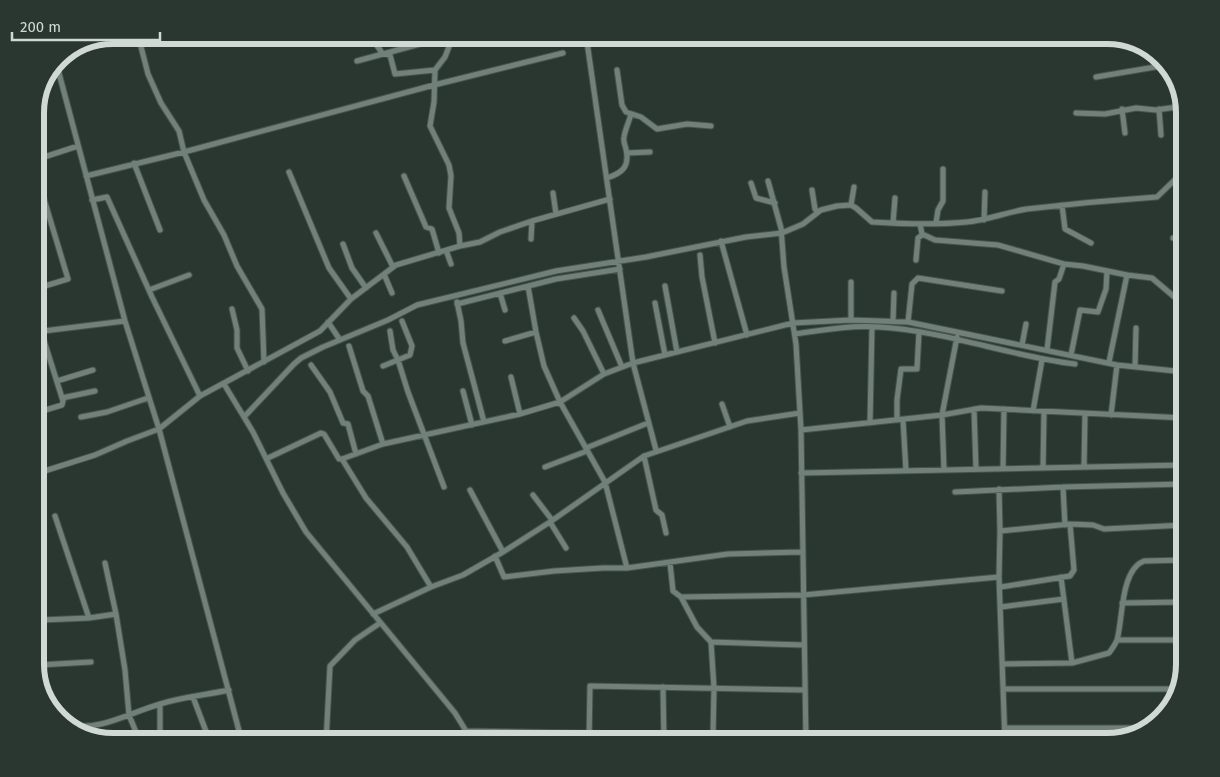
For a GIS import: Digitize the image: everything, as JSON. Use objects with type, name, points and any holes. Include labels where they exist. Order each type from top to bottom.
[{"type":"street","points":[[140,44],[148,74],[161,103],[179,131],[184,152],[213,218],[224,235],[237,266],[262,309],[264,362]]},
{"type":"street","points":[[376,44],[382,53],[390,55],[395,74],[435,70]]},
{"type":"street","points":[[357,61],[419,44]]},
{"type":"street","points":[[450,44],[445,57],[435,70],[434,102],[430,126],[449,165],[449,208],[459,233],[460,246]]},
{"type":"street","points":[[587,44],[633,363],[656,450]]},
{"type":"street","points":[[86,176],[563,53]]},
{"type":"street","points":[[1096,77],[1158,66]]},
{"type":"street","points":[[617,70],[622,105],[626,112],[641,117],[657,129],[687,124],[711,126]]},
{"type":"street","points":[[58,71],[125,321],[159,429],[240,733]]},
{"type":"street","points":[[1076,113],[1105,114],[1122,109],[1150,110],[1176,107]]},
{"type":"street","points":[[1122,109],[1125,134]]},
{"type":"street","points":[[1159,109],[1161,135]]},
{"type":"street","points":[[607,178],[618,174],[626,164],[627,153],[624,138],[630,114]]},
{"type":"street","points":[[44,157],[78,146]]},
{"type":"street","points":[[627,153],[650,152]]},
{"type":"street","points":[[134,164],[160,230]]},
{"type":"street","points":[[936,223],[938,210],[943,201],[943,169]]},
{"type":"street","points":[[289,172],[329,268],[351,299]]},
{"type":"street","points":[[404,176],[426,227],[432,228],[439,253]]},
{"type":"street","points":[[244,417],[301,358],[388,320],[409,308],[556,271],[646,257],[722,241],[782,232],[804,224],[818,212],[837,206],[851,205],[872,222],[893,224],[984,220],[1018,211],[1062,205],[1157,197],[1176,179]]},
{"type":"street","points":[[768,181],[782,232],[782,244],[795,334],[801,430],[806,733]]},
{"type":"street","points":[[751,183],[756,198],[775,203]]},
{"type":"street","points":[[851,205],[854,186]]},
{"type":"street","points":[[812,190],[815,209],[818,212]]},
{"type":"street","points":[[984,220],[985,192]]},
{"type":"street","points":[[553,193],[556,214]]},
{"type":"street","points":[[92,200],[107,197],[200,396]]},
{"type":"street","points":[[893,224],[896,198]]},
{"type":"street","points":[[44,199],[68,279],[44,287]]},
{"type":"street","points":[[44,471],[95,455],[127,440],[159,429],[200,396],[320,331],[351,299],[393,267],[446,250],[480,242],[500,232],[532,221],[610,199]]},
{"type":"street","points":[[1062,205],[1066,229],[1091,244]]},
{"type":"street","points":[[531,239],[532,221]]},
{"type":"street","points":[[920,224],[922,235]]},
{"type":"street","points":[[376,233],[393,267]]},
{"type":"street","points":[[916,260],[918,238],[922,235]]},
{"type":"street","points":[[922,235],[935,240],[998,245],[1064,264],[1154,279],[1176,298]]},
{"type":"street","points":[[722,241],[747,335]]},
{"type":"street","points":[[343,244],[352,268],[366,288]]},
{"type":"street","points":[[446,250],[451,264]]},
{"type":"street","points":[[700,255],[702,277],[715,343]]},
{"type":"street","points":[[1047,350],[1055,282],[1059,279],[1064,264]]},
{"type":"street","points":[[457,304],[580,274],[620,269]]},
{"type":"street","points":[[1071,354],[1080,310],[1098,312],[1106,289],[1107,271]]},
{"type":"street","points":[[384,274],[392,293]]},
{"type":"street","points":[[149,290],[188,275]]},
{"type":"street","points":[[1109,362],[1127,275]]},
{"type":"street","points":[[903,329],[906,322],[912,284],[915,279],[1002,291]]},
{"type":"street","points":[[851,282],[851,320]]},
{"type":"street","points":[[528,286],[544,366],[560,402],[605,482],[627,568]]},
{"type":"street","points":[[665,286],[678,352]]},
{"type":"street","points":[[500,293],[505,310]]},
{"type":"street","points":[[893,321],[894,293]]},
{"type":"street","points":[[455,297],[461,321],[463,343],[484,422]]},
{"type":"street","points":[[655,303],[665,355]]},
{"type":"street","points":[[232,309],[237,330],[237,348],[248,371]]},
{"type":"street","points":[[598,310],[622,367]]},
{"type":"street","points":[[574,318],[583,331],[604,374]]},
{"type":"street","points":[[342,459],[383,444],[520,414],[560,402],[604,374],[633,363],[793,323],[851,320],[906,322],[1071,354],[1117,365],[1176,371]]},
{"type":"street","points":[[44,331],[125,321]]},
{"type":"street","points":[[383,366],[410,355],[412,346],[402,321]]},
{"type":"street","points":[[328,322],[340,340]]},
{"type":"street","points":[[1022,345],[1026,324]]},
{"type":"street","points":[[795,334],[845,326],[903,329],[1042,360],[1075,364]]},
{"type":"street","points":[[870,423],[872,326]]},
{"type":"street","points":[[1135,367],[1136,328]]},
{"type":"street","points":[[390,331],[393,350],[444,487]]},
{"type":"street","points":[[505,341],[536,332]]},
{"type":"street","points":[[906,471],[897,400],[901,369],[917,369],[919,332]]},
{"type":"street","points":[[944,470],[942,415],[958,332]]},
{"type":"street","points":[[349,346],[363,391],[368,396],[383,444]]},
{"type":"street","points":[[44,347],[62,398],[62,405],[44,410]]},
{"type":"street","points":[[1033,411],[1042,360]]},
{"type":"street","points":[[311,365],[330,392],[344,423],[348,424],[356,454]]},
{"type":"street","points":[[1111,415],[1117,365]]},
{"type":"street","points":[[57,381],[93,370]]},
{"type":"street","points":[[511,377],[520,414]]},
{"type":"street","points":[[224,384],[254,432],[283,493],[306,532],[455,714],[466,731],[626,733]]},
{"type":"street","points":[[62,398],[95,391]]},
{"type":"street","points":[[462,391],[472,425]]},
{"type":"street","points":[[81,417],[107,412],[148,398]]},
{"type":"street","points":[[722,404],[730,427]]},
{"type":"street","points":[[801,430],[942,415],[974,409],[1176,418]]},
{"type":"street","points":[[974,409],[976,470]]},
{"type":"street","points":[[1003,469],[1004,409]]},
{"type":"street","points":[[1043,468],[1044,412]]},
{"type":"street","points":[[373,614],[431,587],[463,575],[503,552],[644,456],[656,450],[763,417],[800,413]]},
{"type":"street","points":[[1084,467],[1085,414]]},
{"type":"street","points":[[545,467],[648,423]]},
{"type":"street","points":[[268,458],[323,433],[339,459],[342,459],[366,498],[407,547],[431,587]]},
{"type":"street","points":[[644,456],[656,510],[662,515],[666,533]]},
{"type":"street","points":[[801,472],[1176,465]]},
{"type":"street","points":[[955,492],[1176,484]]},
{"type":"street","points":[[1001,587],[1070,576],[1074,570],[1063,487]]},
{"type":"street","points":[[999,489],[999,577],[1001,587],[1005,733]]},
{"type":"street","points":[[470,490],[503,552]]},
{"type":"street","points":[[533,495],[551,521],[566,548]]},
{"type":"street","points":[[55,516],[89,618]]},
{"type":"street","points":[[1000,531],[1068,525],[1093,525],[1104,529],[1176,525]]},
{"type":"street","points":[[495,556],[504,578],[554,571],[627,568],[728,554],[802,552]]},
{"type":"street","points":[[1002,664],[1072,663],[1108,653],[1117,640],[1122,604],[1134,568],[1144,561],[1176,560]]},
{"type":"street","points":[[670,563],[673,591],[681,597],[697,627],[711,642],[714,688],[713,733]]},
{"type":"street","points":[[105,564],[116,614],[125,670],[129,715],[136,733]]},
{"type":"street","points":[[681,597],[803,595],[999,577]]},
{"type":"street","points":[[1061,577],[1072,663]]},
{"type":"street","points":[[1001,607],[1064,599]]},
{"type":"street","points":[[1122,604],[1176,602]]},
{"type":"street","points":[[44,620],[89,618],[116,614]]},
{"type":"street","points":[[326,733],[330,666],[355,640],[380,623]]},
{"type":"street","points":[[1117,640],[1176,640]]},
{"type":"street","points":[[711,642],[804,645]]},
{"type":"street","points":[[44,665],[91,662]]},
{"type":"street","points":[[589,732],[590,686],[805,690]]},
{"type":"street","points":[[663,687],[664,733]]},
{"type":"street","points":[[1003,689],[1171,689]]},
{"type":"street","points":[[85,728],[160,704],[228,690]]},
{"type":"street","points":[[193,697],[207,733]]},
{"type":"street","points":[[160,704],[160,733]]},
{"type":"street","points":[[1005,728],[1134,728]]}]
